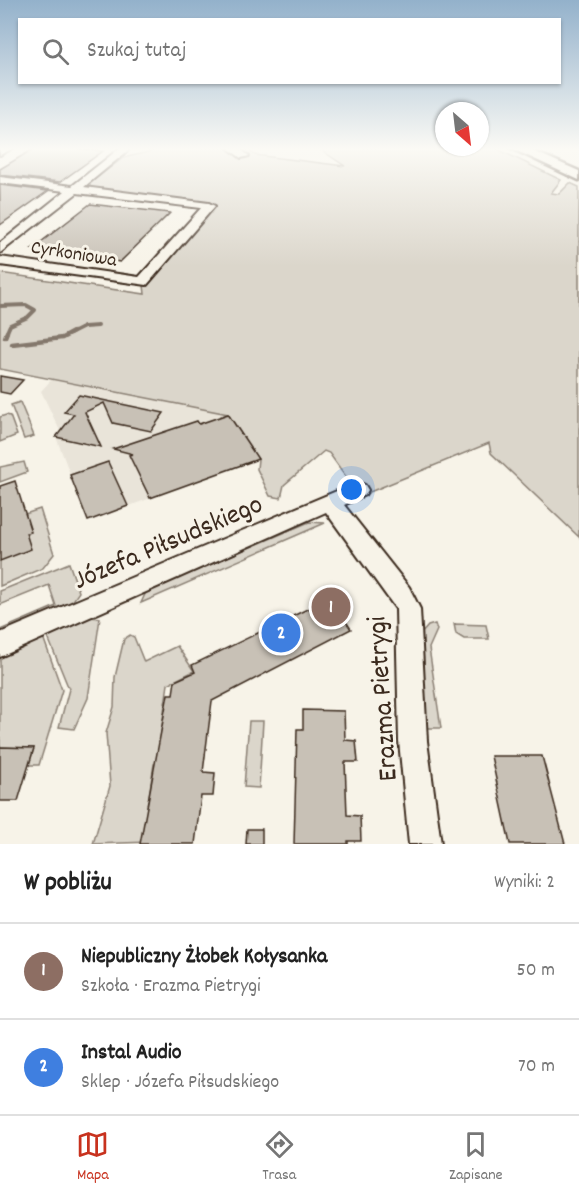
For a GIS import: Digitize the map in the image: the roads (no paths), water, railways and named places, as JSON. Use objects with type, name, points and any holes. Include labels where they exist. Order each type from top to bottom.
[{"type":"street","points":[[56,187],[76,190]]},
{"type":"street","points":[[0,249],[79,187]]},
{"type":"street","name":"Cyrkoniowa","points":[[0,261],[142,282],[209,206],[76,190]]},
{"type":"street","name":"Józefa Piłsudskiego","points":[[0,645],[358,490]]},
{"type":"street","name":"Erazma Pietrygi","points":[[330,502],[401,594],[408,609],[413,741],[425,844]]},
{"type":"waterway","points":[[0,306],[26,305],[35,310],[28,317],[10,325],[6,334]]},
{"type":"waterway","points":[[70,334],[84,327],[98,326]]},
{"type":"waterway","points":[[5,337],[7,332]]},
{"type":"waterway","points":[[12,344],[62,338],[73,332]]},
{"type":"place","name":"Niepubliczny Żłobek Kołysanka","points":[[331,607]]},
{"type":"place","name":"Instal Audio","points":[[281,633]]}]
